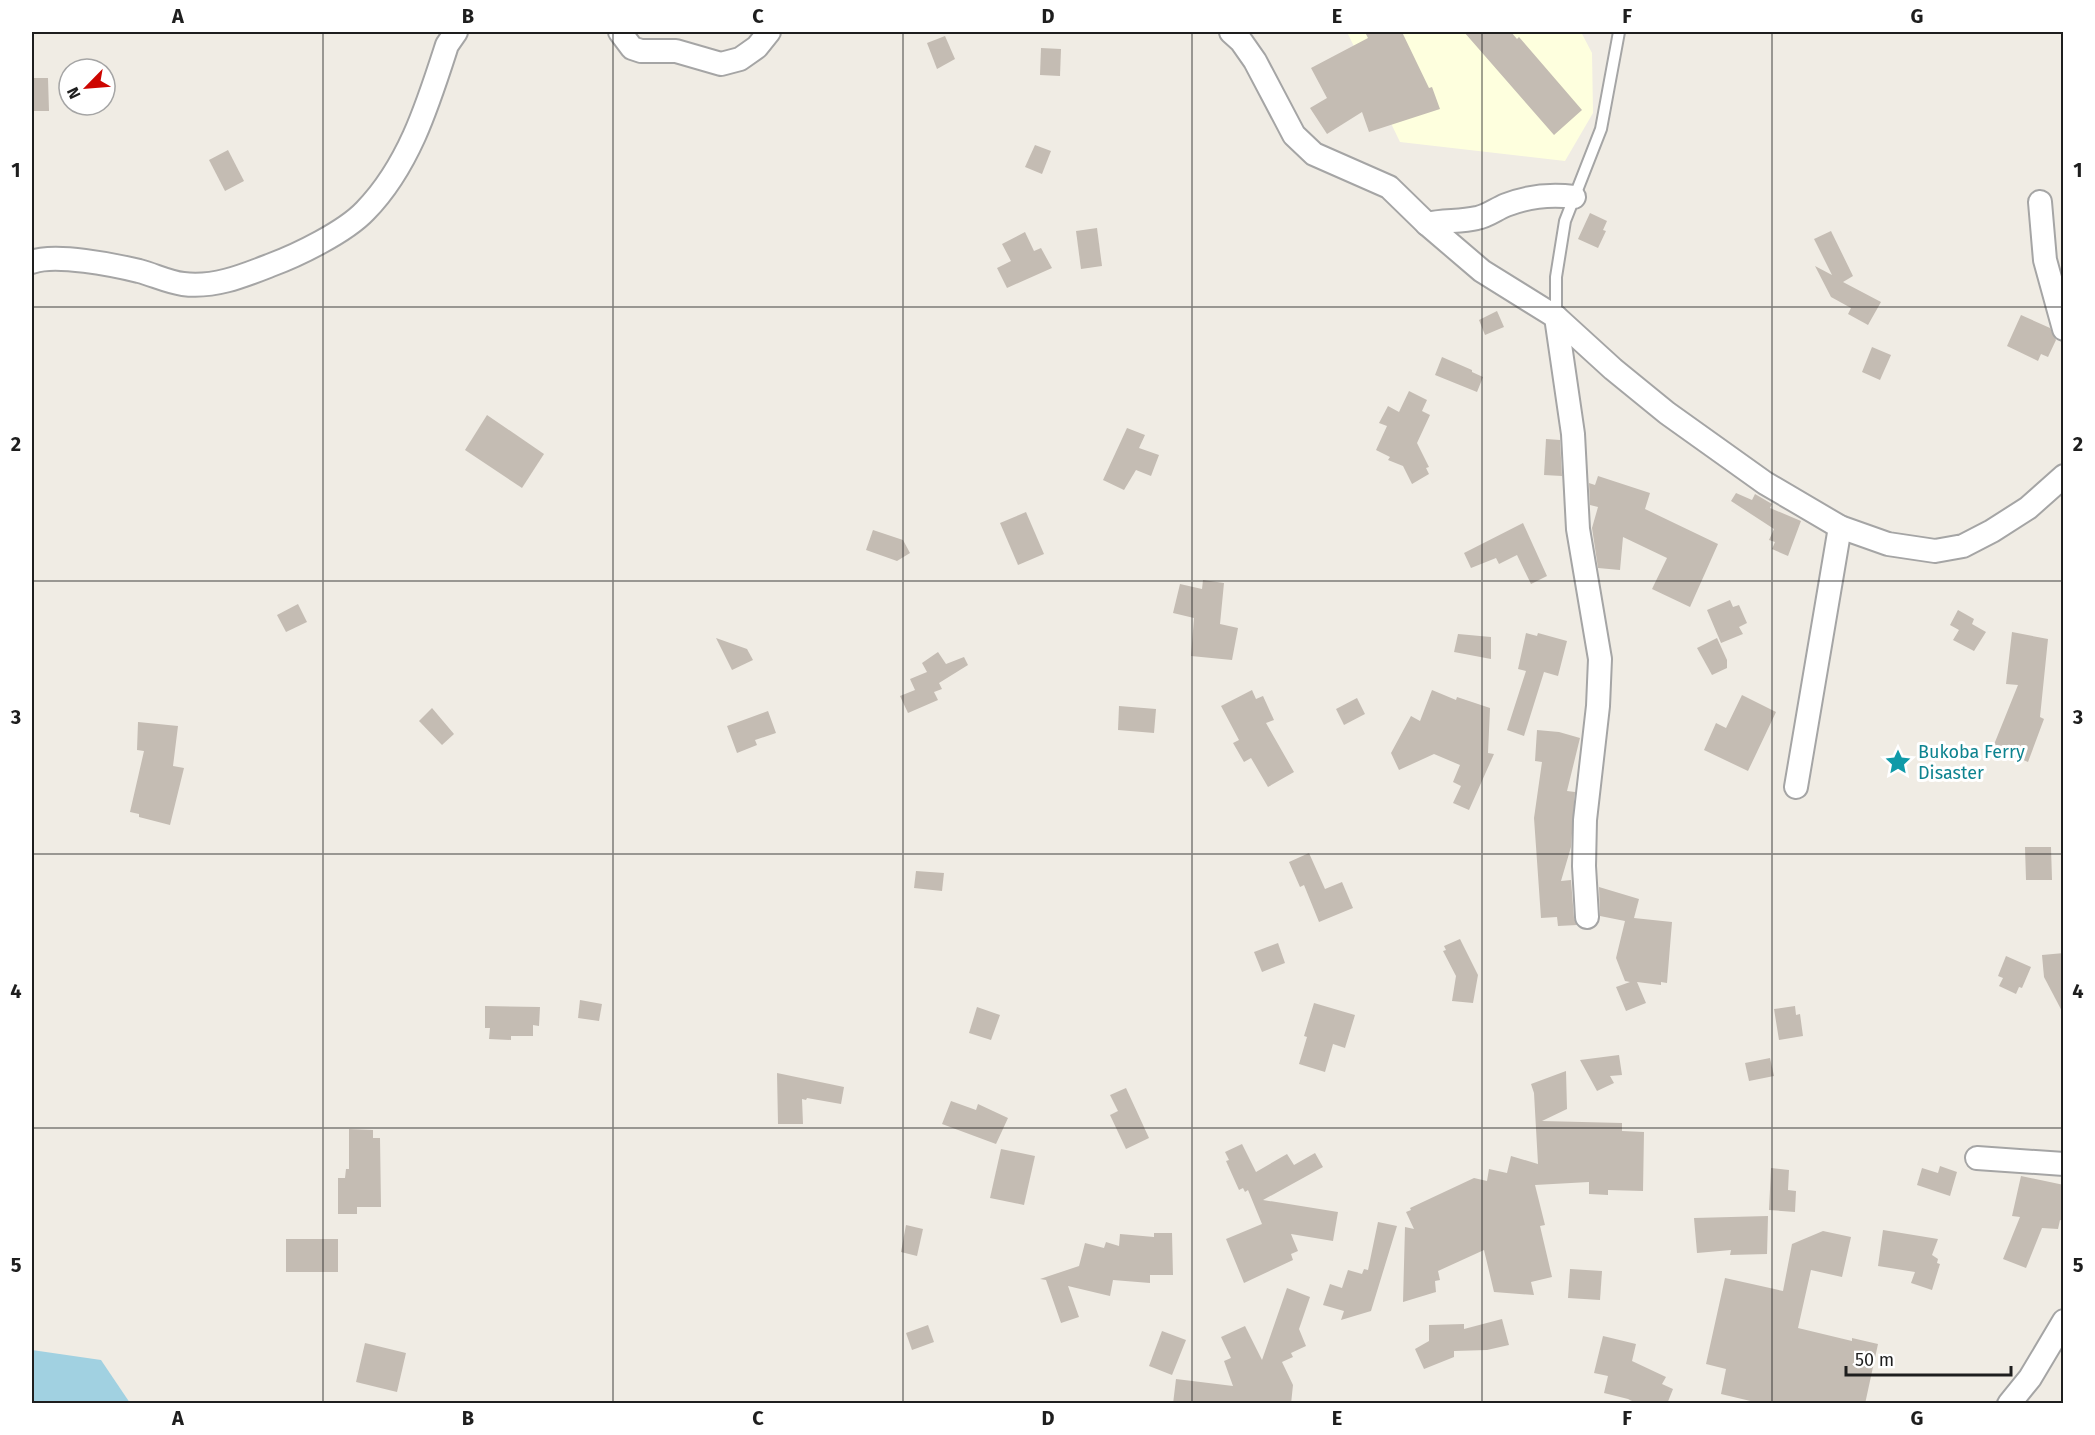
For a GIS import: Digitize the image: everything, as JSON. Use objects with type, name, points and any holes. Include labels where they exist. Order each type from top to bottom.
[{"type":"street","points":[[32,262],[40,258],[84,262],[139,271],[181,284],[199,285],[217,284],[238,278],[293,256],[364,213],[387,185],[410,148],[447,45],[456,32]]},
{"type":"street","points":[[620,32],[632,48],[641,51],[676,51],[721,64],[740,59],[757,47],[769,32]]},
{"type":"street","points":[[1231,32],[1255,60],[1294,135],[1314,154],[1389,187],[1426,224],[1482,271],[1556,317],[1613,369],[1667,413],[1765,483],[1840,527],[1888,544],[1935,551],[1963,546],[2028,508],[2064,476]]},
{"type":"street","points":[[1426,224],[1485,216],[1505,206],[1538,196],[1552,194],[1574,196]]},
{"type":"street","points":[[2040,202],[2045,260],[2064,329]]},
{"type":"street","points":[[1556,317],[1573,434],[1578,529],[1600,659],[1598,705],[1585,820],[1584,866],[1587,917]]},
{"type":"street","points":[[1796,787],[1840,527]]},
{"type":"street","points":[[1977,1158],[2064,1164]]},
{"type":"street","points":[[2009,1404],[2030,1377],[2064,1321]]},
{"type":"lane","points":[[1556,317],[1556,277],[1565,221],[1601,129],[1619,36],[1628,32]]},
{"type":"shaded area","points":[[1347,32],[1581,32],[1592,53],[1593,113],[1565,161],[1400,142]]},
{"type":"water","points":[[32,1350],[101,1360],[130,1403],[32,1403]]},
{"type":"building","points":[[1365,32],[1402,32],[1429,88],[1432,87],[1440,109],[1369,132],[1362,112],[1327,134],[1310,108],[1327,98],[1311,68],[1368,38]]},
{"type":"building","points":[[1464,32],[1511,32],[1517,39],[1519,37],[1582,110],[1554,135]]},
{"type":"building","points":[[945,36],[955,59],[937,69],[927,43]]},
{"type":"building","points":[[1041,48],[1061,49],[1060,76],[1040,75]]},
{"type":"building","points":[[32,78],[48,78],[49,111],[32,111]]},
{"type":"building","points":[[1035,145],[1051,151],[1042,174],[1025,167]]},
{"type":"building","points":[[228,150],[244,181],[225,191],[209,160]]},
{"type":"building","points":[[1590,213],[1607,221],[1603,230],[1606,231],[1598,248],[1578,239]]},
{"type":"building","points":[[1097,228],[1102,266],[1081,269],[1076,231]]},
{"type":"building","points":[[1831,231],[1853,276],[1843,282],[1881,302],[1868,325],[1848,314],[1851,308],[1831,297],[1815,266],[1832,275],[1814,239]]},
{"type":"building","points":[[1025,232],[1034,251],[1041,248],[1052,268],[1007,288],[997,268],[1011,261],[1002,244]]},
{"type":"building","points":[[1497,311],[1504,327],[1485,335],[1479,320]]},
{"type":"building","points":[[2021,315],[2050,328],[2056,340],[2048,357],[2041,354],[2038,361],[2007,346]]},
{"type":"building","points":[[1872,347],[1891,355],[1880,380],[1862,372]]},
{"type":"building","points":[[1442,357],[1483,377],[1477,392],[1435,375]]},
{"type":"building","points":[[1409,391],[1427,400],[1422,411],[1430,415],[1417,443],[1429,467],[1426,468],[1429,474],[1412,484],[1403,466],[1388,460],[1390,457],[1376,450],[1387,426],[1379,423],[1388,406],[1399,412]]},
{"type":"building","points":[[487,415],[544,454],[522,488],[465,450]]},
{"type":"building","points":[[1127,428],[1145,435],[1139,448],[1159,455],[1151,476],[1136,470],[1124,490],[1103,480]]},
{"type":"building","points":[[1546,439],[1560,440],[1562,476],[1544,475]]},
{"type":"building","points":[[1598,476],[1650,493],[1645,509],[1718,544],[1690,607],[1652,589],[1667,558],[1623,537],[1620,570],[1598,568],[1592,528],[1598,507],[1590,505],[1589,483],[1595,485]]},
{"type":"building","points":[[1736,493],[1752,500],[1755,494],[1772,504],[1770,508],[1801,521],[1788,556],[1772,549],[1775,542],[1769,540],[1774,529],[1731,501]]},
{"type":"building","points":[[1026,512],[1044,554],[1018,565],[1000,523]]},
{"type":"building","points":[[1523,523],[1547,576],[1531,584],[1517,555],[1499,564],[1496,558],[1471,568],[1464,553]]},
{"type":"building","points":[[873,530],[903,540],[910,553],[897,561],[866,550]]},
{"type":"building","points":[[1203,580],[1224,583],[1220,624],[1238,628],[1232,660],[1191,656],[1194,618],[1173,613],[1180,584],[1202,589]]},
{"type":"building","points":[[1730,600],[1733,607],[1739,605],[1747,623],[1739,627],[1743,634],[1721,643],[1707,610]]},
{"type":"building","points":[[298,604],[307,622],[286,632],[277,615]]},
{"type":"building","points":[[1958,610],[1974,619],[1972,624],[1986,632],[1974,651],[1953,640],[1959,630],[1950,625]]},
{"type":"building","points":[[2012,632],[2048,639],[2040,717],[2044,719],[2028,762],[1993,747],[2018,685],[2006,684]]},
{"type":"building","points":[[1526,633],[1537,636],[1538,633],[1567,641],[1558,676],[1544,672],[1524,736],[1507,730],[1526,671],[1518,669]]},
{"type":"building","points":[[1458,634],[1491,637],[1491,659],[1454,652]]},
{"type":"building","points":[[716,638],[747,649],[753,660],[732,670]]},
{"type":"building","points":[[1717,638],[1727,660],[1727,668],[1712,675],[1697,648]]},
{"type":"building","points":[[938,652],[946,664],[964,657],[968,665],[939,683],[942,689],[934,692],[938,700],[908,713],[900,696],[915,690],[910,679],[927,672],[922,663]]},
{"type":"building","points":[[1252,690],[1256,699],[1263,696],[1274,720],[1266,723],[1294,772],[1268,787],[1251,758],[1244,762],[1233,743],[1239,740],[1221,706]]},
{"type":"building","points":[[1432,690],[1456,700],[1457,697],[1490,708],[1488,753],[1494,754],[1469,810],[1453,803],[1461,786],[1453,782],[1460,765],[1434,754],[1399,770],[1391,753],[1411,716],[1420,721]]},
{"type":"building","points":[[1742,695],[1776,712],[1748,771],[1704,750],[1716,723],[1726,728]]},
{"type":"building","points":[[1357,698],[1365,714],[1344,725],[1336,709]]},
{"type":"building","points":[[1119,706],[1156,709],[1154,733],[1118,730]]},
{"type":"building","points":[[432,708],[454,734],[442,745],[419,721]]},
{"type":"building","points":[[768,711],[776,733],[755,740],[757,745],[737,753],[727,726]]},
{"type":"building","points":[[138,722],[178,726],[173,766],[184,768],[170,825],[139,817],[139,814],[130,812],[144,751],[137,750]]},
{"type":"building","points":[[1537,730],[1559,732],[1580,738],[1567,791],[1575,792],[1571,847],[1561,881],[1571,880],[1574,918],[1577,925],[1558,926],[1557,917],[1541,918],[1534,818],[1542,762],[1535,761]]},
{"type":"building","points":[[2025,847],[2051,847],[2052,880],[2026,880]]},
{"type":"building","points":[[1309,853],[1325,889],[1342,882],[1353,908],[1319,922],[1304,885],[1300,887],[1289,862]]},
{"type":"building","points":[[916,871],[944,873],[942,891],[914,888]]},
{"type":"building","points":[[1599,887],[1639,899],[1634,918],[1672,922],[1667,983],[1661,982],[1661,985],[1637,982],[1646,1003],[1626,1011],[1616,987],[1630,982],[1625,981],[1616,958],[1625,921],[1600,916]]},
{"type":"building","points":[[1460,939],[1478,975],[1473,1003],[1452,1001],[1456,976],[1443,951],[1446,950],[1444,946]]},
{"type":"building","points":[[1278,943],[1285,963],[1262,972],[1254,952]]},
{"type":"building","points":[[2064,953],[2064,1015],[2044,977],[2042,955]]},
{"type":"building","points":[[2006,956],[2031,967],[2022,988],[2019,987],[2016,994],[1999,986],[2003,978],[1998,976]]},
{"type":"building","points":[[580,1000],[602,1004],[599,1021],[578,1018]]},
{"type":"building","points":[[1314,1003],[1355,1015],[1345,1048],[1333,1044],[1325,1072],[1299,1064],[1307,1037],[1304,1036]]},
{"type":"building","points":[[485,1006],[540,1007],[539,1026],[533,1025],[533,1036],[511,1036],[511,1040],[489,1039],[490,1028],[485,1028]]},
{"type":"building","points":[[1795,1006],[1796,1015],[1800,1014],[1803,1036],[1779,1040],[1774,1009]]},
{"type":"building","points":[[977,1007],[1000,1015],[991,1040],[969,1033]]},
{"type":"building","points":[[1619,1055],[1622,1075],[1610,1076],[1614,1083],[1597,1091],[1580,1060]]},
{"type":"building","points":[[1770,1058],[1774,1076],[1749,1081],[1745,1063]]},
{"type":"building","points":[[1566,1071],[1567,1109],[1542,1121],[1622,1123],[1622,1131],[1644,1132],[1643,1191],[1608,1190],[1608,1195],[1589,1194],[1589,1182],[1535,1185],[1545,1225],[1540,1226],[1552,1277],[1531,1282],[1534,1295],[1494,1292],[1484,1250],[1438,1271],[1440,1280],[1435,1281],[1436,1292],[1403,1302],[1405,1227],[1414,1229],[1406,1212],[1474,1178],[1487,1181],[1489,1169],[1507,1173],[1511,1156],[1538,1164],[1534,1093],[1531,1084]]},
{"type":"building","points":[[777,1073],[844,1087],[841,1104],[802,1099],[803,1124],[778,1124]]},
{"type":"building","points":[[1126,1088],[1149,1138],[1126,1149],[1110,1115],[1118,1111],[1110,1095]]},
{"type":"building","points":[[951,1101],[976,1110],[978,1104],[1008,1118],[996,1144],[942,1124]]},
{"type":"building","points":[[349,1129],[373,1130],[373,1138],[380,1138],[381,1207],[357,1207],[357,1214],[338,1214],[338,1178],[345,1178],[346,1169],[349,1169]]},
{"type":"building","points":[[1242,1144],[1256,1172],[1287,1154],[1294,1165],[1315,1153],[1323,1167],[1263,1200],[1338,1212],[1333,1241],[1291,1234],[1298,1251],[1291,1254],[1293,1260],[1244,1283],[1226,1239],[1262,1224],[1248,1190],[1245,1192],[1243,1188],[1239,1190],[1226,1161],[1229,1160],[1225,1152]]},
{"type":"building","points":[[1001,1149],[1035,1156],[1024,1205],[990,1198]]},
{"type":"building","points":[[1940,1166],[1957,1172],[1950,1196],[1917,1185],[1922,1168],[1938,1173]]},
{"type":"building","points":[[1771,1168],[1789,1170],[1788,1190],[1796,1191],[1795,1212],[1769,1210]]},
{"type":"building","points":[[2021,1176],[2064,1185],[2064,1221],[2060,1220],[2058,1229],[2042,1228],[2026,1268],[2003,1259],[2020,1217],[2012,1216]]},
{"type":"building","points":[[1768,1216],[1767,1254],[1730,1255],[1731,1250],[1697,1253],[1694,1218]]},
{"type":"building","points":[[1378,1222],[1397,1226],[1371,1311],[1341,1320],[1344,1311],[1323,1305],[1330,1284],[1342,1288],[1348,1270],[1362,1274],[1364,1269],[1368,1270]]},
{"type":"building","points":[[906,1225],[923,1229],[917,1256],[901,1252]]},
{"type":"building","points":[[1883,1230],[1938,1239],[1932,1255],[1938,1259],[1937,1263],[1940,1264],[1932,1290],[1911,1283],[1915,1272],[1878,1266]]},
{"type":"building","points":[[1823,1231],[1851,1237],[1842,1277],[1811,1270],[1798,1328],[1852,1341],[1852,1338],[1878,1344],[1865,1404],[1763,1404],[1721,1394],[1726,1369],[1706,1364],[1725,1278],[1783,1291],[1792,1244]]},
{"type":"building","points":[[1154,1233],[1172,1233],[1173,1275],[1150,1275],[1150,1283],[1113,1280],[1110,1296],[1068,1286],[1079,1317],[1061,1323],[1046,1280],[1040,1279],[1079,1266],[1085,1243],[1104,1248],[1106,1242],[1119,1246],[1120,1234],[1154,1237]]},
{"type":"building","points":[[286,1239],[338,1239],[338,1272],[286,1272]]},
{"type":"building","points":[[1570,1269],[1602,1271],[1600,1300],[1568,1298]]},
{"type":"building","points":[[1287,1288],[1310,1297],[1299,1329],[1306,1346],[1291,1353],[1293,1357],[1282,1362],[1293,1385],[1291,1404],[1173,1404],[1176,1379],[1233,1386],[1224,1361],[1231,1358],[1221,1337],[1245,1326],[1262,1360]]},
{"type":"building","points":[[1502,1319],[1509,1345],[1487,1350],[1454,1351],[1454,1357],[1424,1369],[1415,1349],[1429,1341],[1429,1325],[1464,1324],[1464,1329]]},
{"type":"building","points":[[928,1325],[934,1342],[912,1350],[906,1333]]},
{"type":"building","points":[[1162,1331],[1186,1340],[1172,1375],[1149,1366]]},
{"type":"building","points":[[1603,1336],[1636,1344],[1632,1361],[1666,1377],[1662,1384],[1673,1389],[1667,1404],[1638,1404],[1604,1393],[1608,1376],[1594,1373]]},
{"type":"building","points":[[365,1343],[406,1353],[397,1392],[356,1382]]},
{"type":"place","name":"Bukoba Ferry Disaster","points":[[1898,762]]}]
